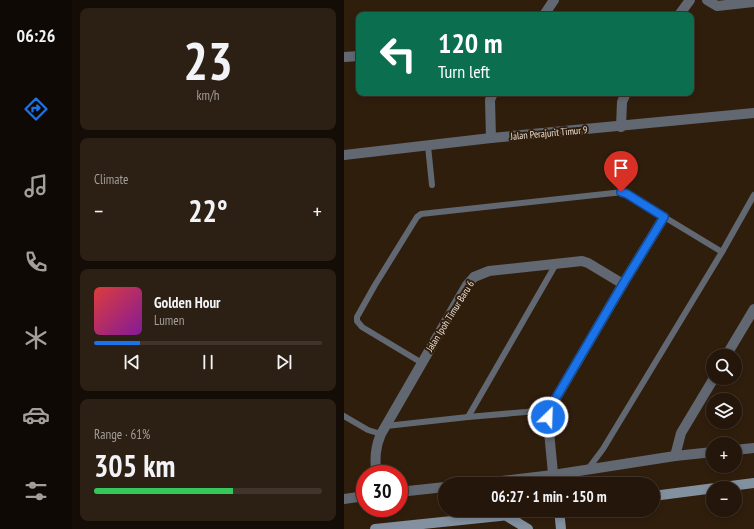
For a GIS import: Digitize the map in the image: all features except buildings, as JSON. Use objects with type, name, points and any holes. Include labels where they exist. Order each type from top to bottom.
[{"type":"street","points":[[546,12],[554,0]]},
{"type":"street","points":[[681,12],[690,0]]},
{"type":"street","points":[[707,0],[717,6],[754,2]]},
{"type":"street","points":[[344,57],[356,56]]},
{"type":"street","points":[[491,138],[490,100],[492,96]]},
{"type":"street","points":[[621,127],[622,102],[625,96]]},
{"type":"street","name":"Jalan Perajurit Timur 9","points":[[344,156],[491,138],[621,127],[754,113]]},
{"type":"street","points":[[554,477],[548,421],[549,410],[664,217]]},
{"type":"street","name":"Jalan Ipoh Timur Baru 6","points":[[376,465],[377,442],[383,430],[467,285],[474,277],[489,271],[586,262],[623,284]]},
{"type":"street","points":[[730,349],[754,309]]},
{"type":"street","points":[[675,456],[681,433],[710,385]]},
{"type":"street","points":[[742,449],[754,448]]},
{"type":"street","points":[[563,477],[588,469],[706,453]]},
{"type":"street","points":[[660,495],[754,483]]},
{"type":"street","points":[[408,491],[438,488]]},
{"type":"street","points":[[344,498],[356,497]]},
{"type":"street","points":[[375,529],[486,517]]},
{"type":"street","points":[[508,517],[528,529]]},
{"type":"street","points":[[560,517],[561,529]]},
{"type":"lane","points":[[428,146],[432,185]]},
{"type":"lane","points":[[422,363],[362,327],[357,321],[357,317],[375,285],[417,217],[421,214],[623,192],[722,252]]},
{"type":"lane","points":[[588,469],[603,449],[722,252],[754,195]]},
{"type":"lane","points":[[468,417],[556,264]]},
{"type":"lane","points":[[344,416],[368,430],[383,430],[468,417],[549,410]]},
{"type":"route","points":[[548,417],[550,408],[664,217],[627,194],[621,192]]}]
